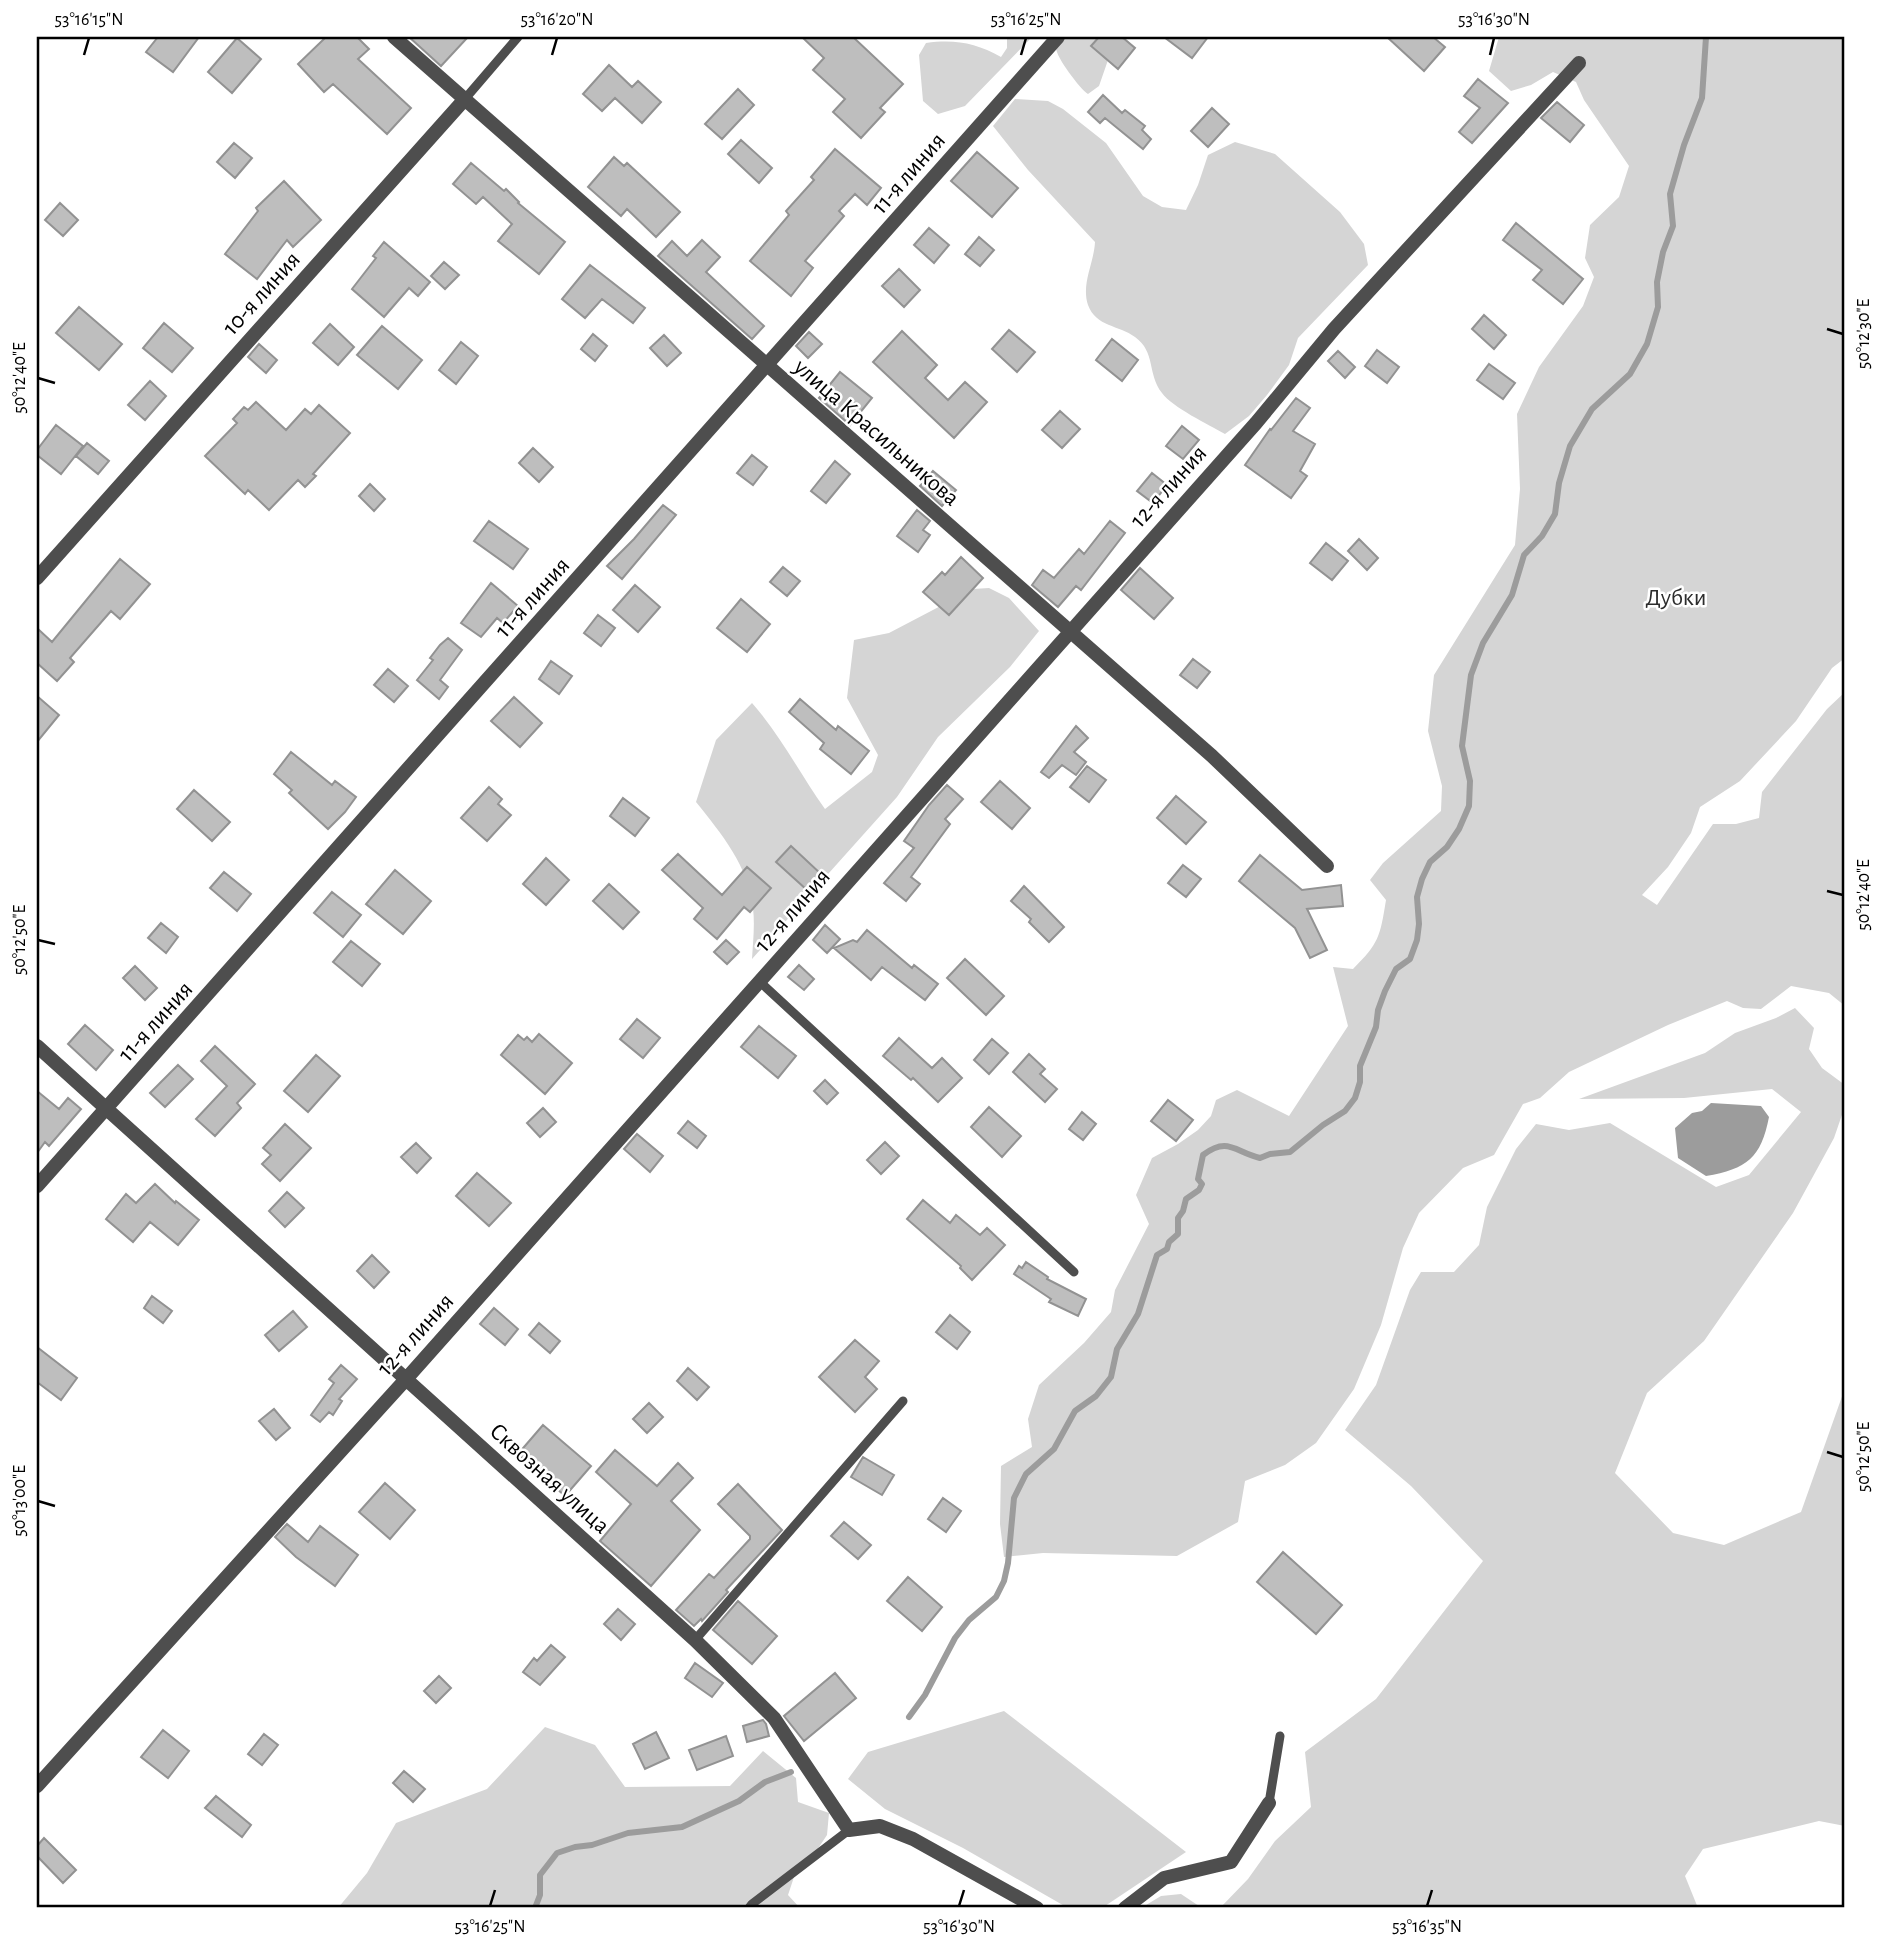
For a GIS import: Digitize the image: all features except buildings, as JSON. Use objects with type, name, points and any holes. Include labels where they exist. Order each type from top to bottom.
[{"type":"street","name":"улица Красильникова","points":[[394,37],[1212,756],[1327,866]]},
{"type":"street","name":"11-я линия","points":[[37,1186],[1058,37]]},
{"type":"street","name":"12-я линия","points":[[37,1786],[407,1378],[1069,630],[1256,423],[1334,329],[1578,63]]},
{"type":"street","name":"10-я линия","points":[[37,578],[464,100]]},
{"type":"street","name":"Сквозная улица","points":[[37,1046],[695,1640],[774,1718],[849,1830]]},
{"type":"street","points":[[1125,1908],[1164,1878],[1231,1862],[1269,1803]]},
{"type":"street","points":[[849,1830],[880,1826],[913,1839],[1037,1908]]},
{"type":"lane","name":"10-я линия","points":[[464,100],[518,37]]},
{"type":"lane","points":[[759,981],[1074,1272]]},
{"type":"lane","points":[[695,1640],[903,1401]]},
{"type":"lane","points":[[1269,1803],[1280,1736]]},
{"type":"lane","points":[[749,1908],[849,1830]]},
{"type":"green space","points":[[1007,37],[1032,37],[965,106],[938,114],[923,101],[919,55],[926,43],[965,43],[1001,57],[1007,48]]},
{"type":"green space","points":[[1060,37],[1116,37],[1099,86],[1088,94],[1074,80],[1057,52]]},
{"type":"green space","name":"Дубки","points":[[1499,37],[1845,37],[1845,658],[1832,668],[1796,721],[1740,781],[1700,807],[1691,833],[1668,867],[1642,895],[1657,905],[1713,824],[1736,824],[1759,818],[1762,792],[1827,709],[1845,692],[1845,1006],[1829,993],[1791,986],[1761,1009],[1743,1008],[1727,1001],[1668,1025],[1569,1072],[1540,1098],[1523,1104],[1494,1155],[1463,1168],[1419,1213],[1403,1248],[1381,1325],[1354,1389],[1316,1443],[1285,1465],[1245,1481],[1238,1522],[1177,1556],[1043,1553],[1004,1557],[1000,1524],[1001,1466],[1032,1447],[1028,1419],[1039,1385],[1084,1343],[1111,1312],[1115,1290],[1149,1224],[1136,1195],[1152,1158],[1198,1130],[1211,1116],[1216,1100],[1237,1090],[1289,1116],[1348,1026],[1333,967],[1353,969],[1377,939],[1386,900],[1370,880],[1383,863],[1441,811],[1442,786],[1428,731],[1434,675],[1515,545],[1520,489],[1517,414],[1539,367],[1583,306],[1594,277],[1585,258],[1590,225],[1619,197],[1629,166],[1584,100],[1576,82],[1553,72],[1531,85],[1511,91],[1489,71]]},
{"type":"green space","points":[[1015,99],[1048,101],[1063,109],[1106,143],[1143,196],[1162,207],[1186,210],[1208,155],[1235,142],[1275,154],[1340,212],[1364,244],[1368,265],[1298,338],[1289,365],[1267,395],[1249,416],[1225,434],[1167,398],[1157,386],[1149,356],[1142,343],[1129,333],[1102,322],[1092,312],[1088,305],[1086,289],[1095,242],[1028,170],[993,126]]},
{"type":"green space","points":[[989,588],[1009,598],[1039,631],[1010,667],[938,737],[897,797],[752,959],[754,914],[746,879],[724,838],[696,802],[716,740],[752,703],[825,809],[872,772],[878,755],[847,698],[854,640],[889,633],[973,589]]},
{"type":"green space","points":[[1795,1008],[1814,1028],[1809,1049],[1822,1068],[1845,1085],[1845,1106],[1834,1138],[1793,1213],[1704,1341],[1647,1393],[1615,1473],[1673,1533],[1724,1545],[1801,1512],[1845,1388],[1845,1826],[1819,1821],[1703,1849],[1685,1876],[1698,1908],[1220,1908],[1248,1879],[1275,1841],[1311,1807],[1305,1752],[1376,1699],[1483,1561],[1411,1486],[1345,1430],[1376,1385],[1410,1290],[1421,1272],[1454,1272],[1479,1245],[1487,1207],[1516,1149],[1536,1124],[1569,1130],[1610,1123],[1716,1187],[1749,1175],[1801,1112],[1772,1089],[1684,1098],[1579,1099],[1705,1053],[1735,1033]]},
{"type":"green space","points":[[1004,1711],[1186,1852],[1102,1908],[1068,1908],[963,1848],[885,1809],[848,1779],[868,1752]]},
{"type":"green space","points":[[545,1727],[595,1745],[625,1787],[730,1786],[763,1751],[796,1778],[798,1802],[829,1813],[827,1835],[817,1850],[798,1865],[788,1895],[800,1908],[338,1908],[367,1873],[396,1823],[487,1789]]},
{"type":"green space","points":[[1181,1894],[1202,1908],[1141,1908],[1161,1896]]},
{"type":"shaded area","points":[[1711,1103],[1761,1106],[1769,1117],[1762,1143],[1750,1159],[1732,1170],[1706,1176],[1678,1158],[1675,1128],[1692,1113],[1702,1111]]},
{"type":"waterway","points":[[909,1717],[925,1695],[955,1638],[969,1620],[996,1597],[1004,1581],[1008,1563],[1014,1498],[1026,1474],[1054,1449],[1075,1411],[1096,1396],[1111,1377],[1117,1349],[1138,1314],[1157,1255],[1167,1249],[1169,1242],[1178,1234],[1178,1218],[1186,1199],[1199,1190],[1202,1184],[1198,1179],[1203,1155],[1212,1149],[1225,1146],[1260,1158],[1290,1152],[1345,1111],[1355,1098],[1360,1082],[1360,1066],[1376,1027],[1378,1010],[1385,991],[1396,969],[1410,959],[1417,940],[1417,897],[1422,879],[1430,862],[1447,847],[1459,829],[1469,806],[1470,781],[1462,746],[1471,675],[1483,643],[1512,595],[1524,555],[1542,536],[1555,514],[1559,483],[1570,446],[1592,409],[1630,374],[1647,344],[1658,307],[1657,282],[1663,252],[1673,226],[1670,194],[1684,145],[1702,98],[1706,37]]},
{"type":"waterway","points":[[535,1908],[540,1895],[540,1875],[557,1853],[628,1833],[682,1827],[739,1801],[765,1782],[791,1772]]}]
